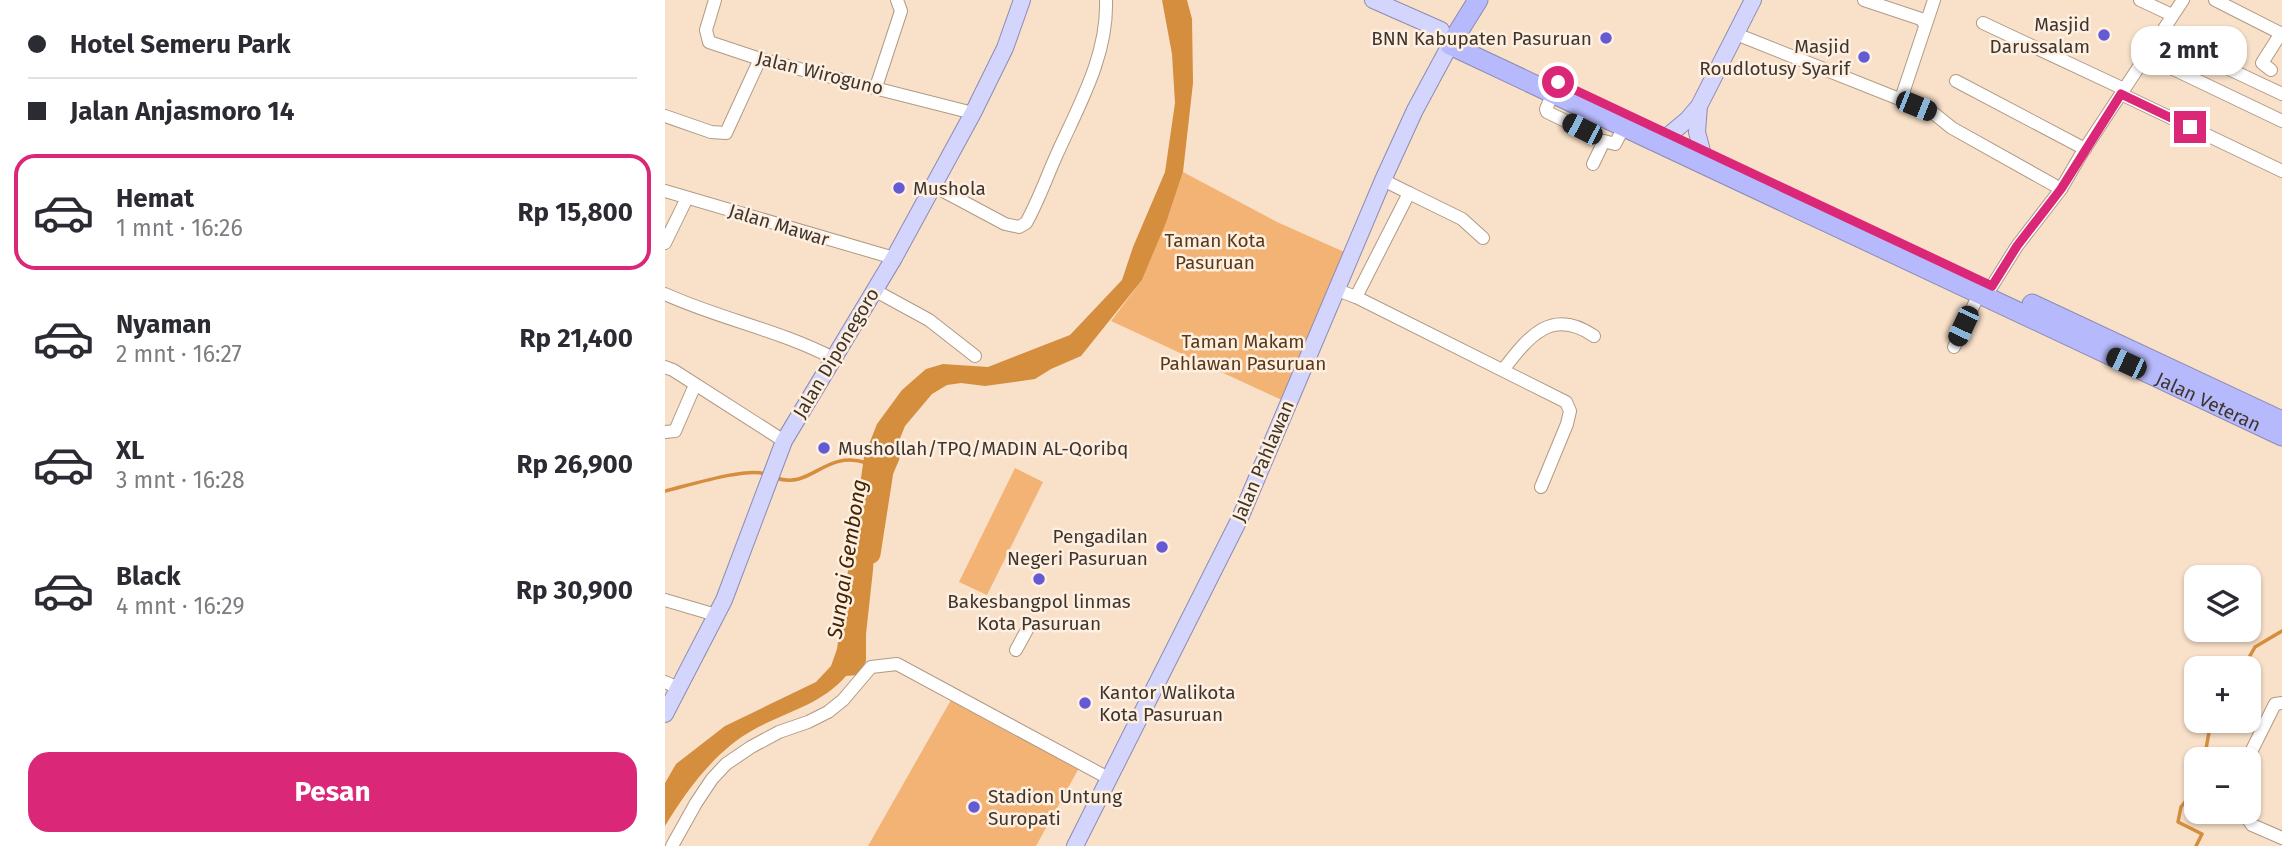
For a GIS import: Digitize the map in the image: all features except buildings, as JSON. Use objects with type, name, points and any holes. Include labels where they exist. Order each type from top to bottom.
[{"type":"highway","points":[[1454,40],[1478,0]]},
{"type":"highway","name":"Jalan Veteran","points":[[1454,40],[2084,336],[2282,436]]},
{"type":"highway","name":"Jalan Veteran","points":[[1555,88],[1586,120],[1624,127],[1702,151],[1911,255]]},
{"type":"highway","name":"Jalan Veteran","points":[[2084,336],[2282,421]]},
{"type":"main road","name":"Jalan Diponegoro","points":[[665,714],[672,685],[716,615],[731,582],[784,441],[894,258],[973,113],[1005,48],[1022,0]]},
{"type":"main road","points":[[1373,0],[1454,40]]},
{"type":"main road","points":[[1661,138],[1687,120],[1699,106],[1753,0]]},
{"type":"main road","name":"Jalan Pahlawan","points":[[1075,846],[1253,490],[1383,180],[1436,69],[1454,40]]},
{"type":"main road","points":[[1699,106],[1697,132],[1702,151]]},
{"type":"street","name":"Jalan Wiroguno","points":[[715,0],[708,18],[707,40],[760,59],[973,113]]},
{"type":"street","points":[[876,87],[901,11],[897,0]]},
{"type":"street","points":[[932,185],[1005,225],[1019,227],[1026,223],[1071,128],[1092,72],[1102,43],[1106,0]]},
{"type":"street","points":[[1864,0],[1921,19],[1925,25]]},
{"type":"street","points":[[1901,99],[1934,0]]},
{"type":"street","points":[[2140,0],[2172,15]]},
{"type":"street","points":[[1954,347],[1986,290],[2061,189],[2183,0]]},
{"type":"street","points":[[2215,0],[2282,33],[2262,63],[2271,70]]},
{"type":"street","points":[[1983,23],[2282,171]]},
{"type":"street","points":[[1736,34],[1932,112],[1952,128],[2061,189]]},
{"type":"street","points":[[2159,36],[2282,94]]},
{"type":"street","points":[[2146,56],[2282,121]]},
{"type":"street","points":[[665,116],[711,132],[726,133],[760,59]]},
{"type":"street","points":[[1956,81],[2085,149]]},
{"type":"street","points":[[1586,120],[1604,141],[1615,144],[1624,127]]},
{"type":"street","points":[[1593,164],[1604,141]]},
{"type":"street","points":[[1383,180],[1462,219],[1483,238]]},
{"type":"street","name":"Jalan Mawar","points":[[665,191],[894,258]]},
{"type":"street","points":[[1356,297],[1409,193]]},
{"type":"street","points":[[665,243],[687,198]]},
{"type":"street","points":[[874,290],[929,320],[975,356]]},
{"type":"street","points":[[1337,290],[1503,370],[1570,406],[1567,424],[1541,487]]},
{"type":"street","points":[[665,294],[692,306],[807,344],[833,358]]},
{"type":"street","points":[[1503,370],[1524,342],[1537,332],[1558,324],[1567,323],[1581,327],[1594,337]]},
{"type":"street","points":[[665,367],[784,441]]},
{"type":"street","points":[[665,432],[675,431],[695,385]]},
{"type":"street","points":[[665,600],[716,615]]},
{"type":"street","points":[[1016,650],[1028,628]]},
{"type":"street","points":[[672,846],[696,803],[726,764],[779,732],[828,712],[871,667],[897,664],[1110,779]]},
{"type":"street","points":[[2253,747],[2274,704],[2282,703]]},
{"type":"street","points":[[2251,824],[2282,838]]},
{"type":"green space","name":"Taman Kota Pasuruan","points":[[1183,172],[1277,222],[1351,255],[1286,402],[1111,321],[1142,280],[1166,223]]},
{"type":"green space","points":[[1015,468],[1043,482],[987,595],[959,582]]},
{"type":"green space","name":"Stadion Untung Suropati","points":[[951,700],[1079,768],[1036,846],[868,846]]},
{"type":"shaded area","points":[[1162,0],[1187,0],[1192,19],[1193,83],[1183,172],[1166,223],[1142,280],[1081,356],[1035,379],[985,386],[961,383],[947,385],[932,394],[905,426],[882,483],[876,521],[866,661],[859,675],[846,676],[814,701],[753,730],[726,749],[703,772],[665,826],[665,783],[676,764],[725,726],[816,682],[831,666],[837,649],[864,457],[877,424],[902,390],[926,369],[943,364],[988,367],[1070,335],[1122,280],[1165,172],[1175,103],[1172,54]]},
{"type":"waterway","name":"Sungai Gembong","points":[[871,554],[884,471],[890,457]]},
{"type":"waterway","points":[[776,478],[799,479],[840,461],[867,463]]},
{"type":"waterway","points":[[665,491],[731,475],[765,474]]},
{"type":"waterway","points":[[2250,656],[2255,647],[2282,631]]},
{"type":"waterway","points":[[2206,747],[2209,733]]},
{"type":"waterway","points":[[2184,803],[2178,822],[2202,834],[2196,846]]},
{"type":"place","name":"Masjid Darussalam","points":[[2104,35]]},
{"type":"place","name":"BNN Kabupaten Pasuruan","points":[[1606,38]]},
{"type":"place","name":"Masjid Roudlotusy Syarif","points":[[1864,57]]},
{"type":"place","name":"Mushola","points":[[899,188]]},
{"type":"place","name":"Mushollah/TPQ/MADIN AL-Qoribq","points":[[824,448]]},
{"type":"place","name":"Pengadilan Negeri Pasuruan","points":[[1162,547]]},
{"type":"place","name":"Bakesbangpol linmas Kota Pasuruan","points":[[1039,579]]},
{"type":"place","name":"Kantor Walikota Kota Pasuruan","points":[[1085,703]]},
{"type":"place","name":"Stadion Untung Suropati","points":[[974,807]]},
{"type":"route","points":[[1558,82],[1992,286],[2017,246],[2061,189],[2121,94],[2190,127]]},
{"type":"park label","name":"Taman Makam Pahlawan Pasuruan","points":[[1243,352]]}]
